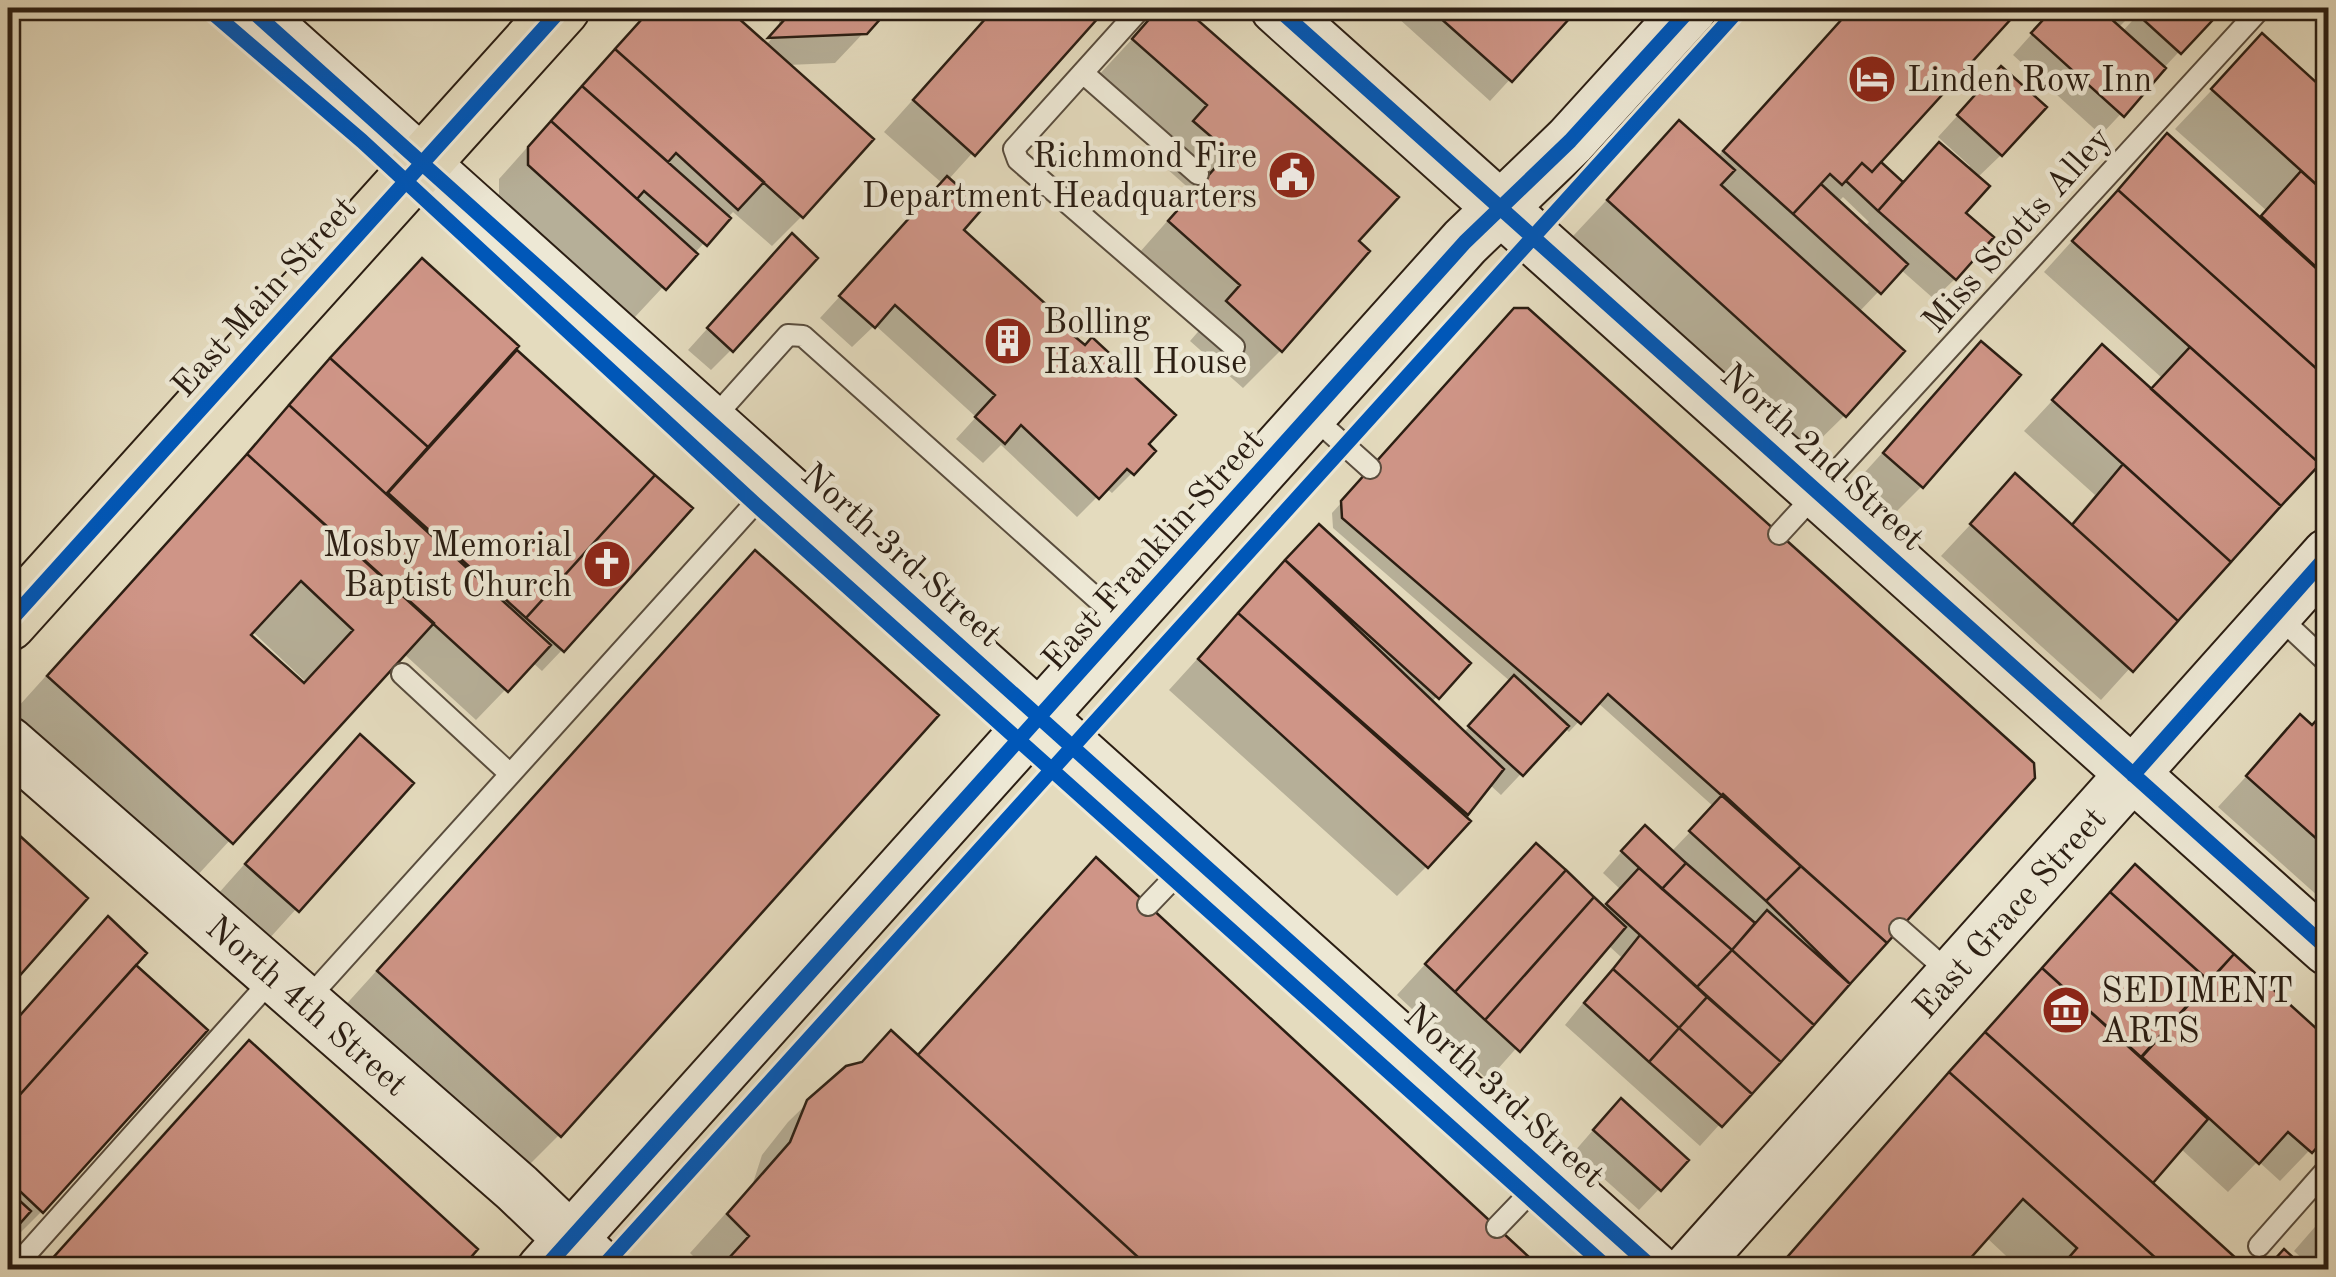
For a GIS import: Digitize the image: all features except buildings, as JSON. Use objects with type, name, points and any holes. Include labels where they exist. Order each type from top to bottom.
[{"type":"main road","name":"East Main Street","points":[[8,624],[562,8]]},
{"type":"street","name":"North 3rd Street","points":[[250,8],[1655,1270]]},
{"type":"street","name":"North 2nd Street","points":[[1278,8],[2328,950]]},
{"type":"street","name":"East Franklin Street","points":[[573,1259],[1125,624],[1502,207],[1570,141],[1691,8]]},
{"type":"street","name":"East Grace Street","points":[[1690,1270],[2328,556]]},
{"type":"street","name":"North 4th Street","points":[[8,743],[288,991],[573,1259]]},
{"type":"lane","points":[[1141,8],[1014,149],[1018,160],[1234,347]]},
{"type":"lane","name":"Miss Scotts Alley","points":[[1779,534],[2261,8]]},
{"type":"lane","points":[[1083,73],[1198,174]]},
{"type":"lane","points":[[710,422],[788,335],[802,336],[1125,624]]},
{"type":"lane","points":[[1312,416],[1370,468]]},
{"type":"lane","points":[[12,1270],[510,774],[776,481]]},
{"type":"lane","points":[[2276,614],[2328,663]]},
{"type":"lane","points":[[402,674],[510,774]]},
{"type":"lane","points":[[1148,905],[1194,856]]},
{"type":"lane","points":[[1900,929],[1953,976]]},
{"type":"lane","points":[[2259,1246],[2328,1168]]},
{"type":"lane","points":[[1497,1228],[1548,1174]]},
{"type":"cycle path","points":[[207,8],[362,141],[755,504],[1610,1270]]},
{"type":"cycle path","points":[[249,8],[1655,1270]]},
{"type":"cycle path","points":[[8,623],[562,8]]},
{"type":"cycle path","points":[[1277,8],[2328,949]]},
{"type":"cycle path","points":[[543,1270],[1465,242],[1570,141],[1691,8]]},
{"type":"cycle path","points":[[600,1270],[1740,8]]},
{"type":"cycle path","points":[[2133,775],[2328,555]]},
{"type":"place","name":"Linden Row Inn","points":[[1872,79]]},
{"type":"place","name":"Richmond Fire Department Headquarters","points":[[1292,175]]},
{"type":"place","name":"Bolling Haxall House","points":[[1008,341]]},
{"type":"place","name":"Mosby Memorial Baptist Church","points":[[607,564]]},
{"type":"place","name":"SEDIMENT ARTS","points":[[2066,1010]]}]
